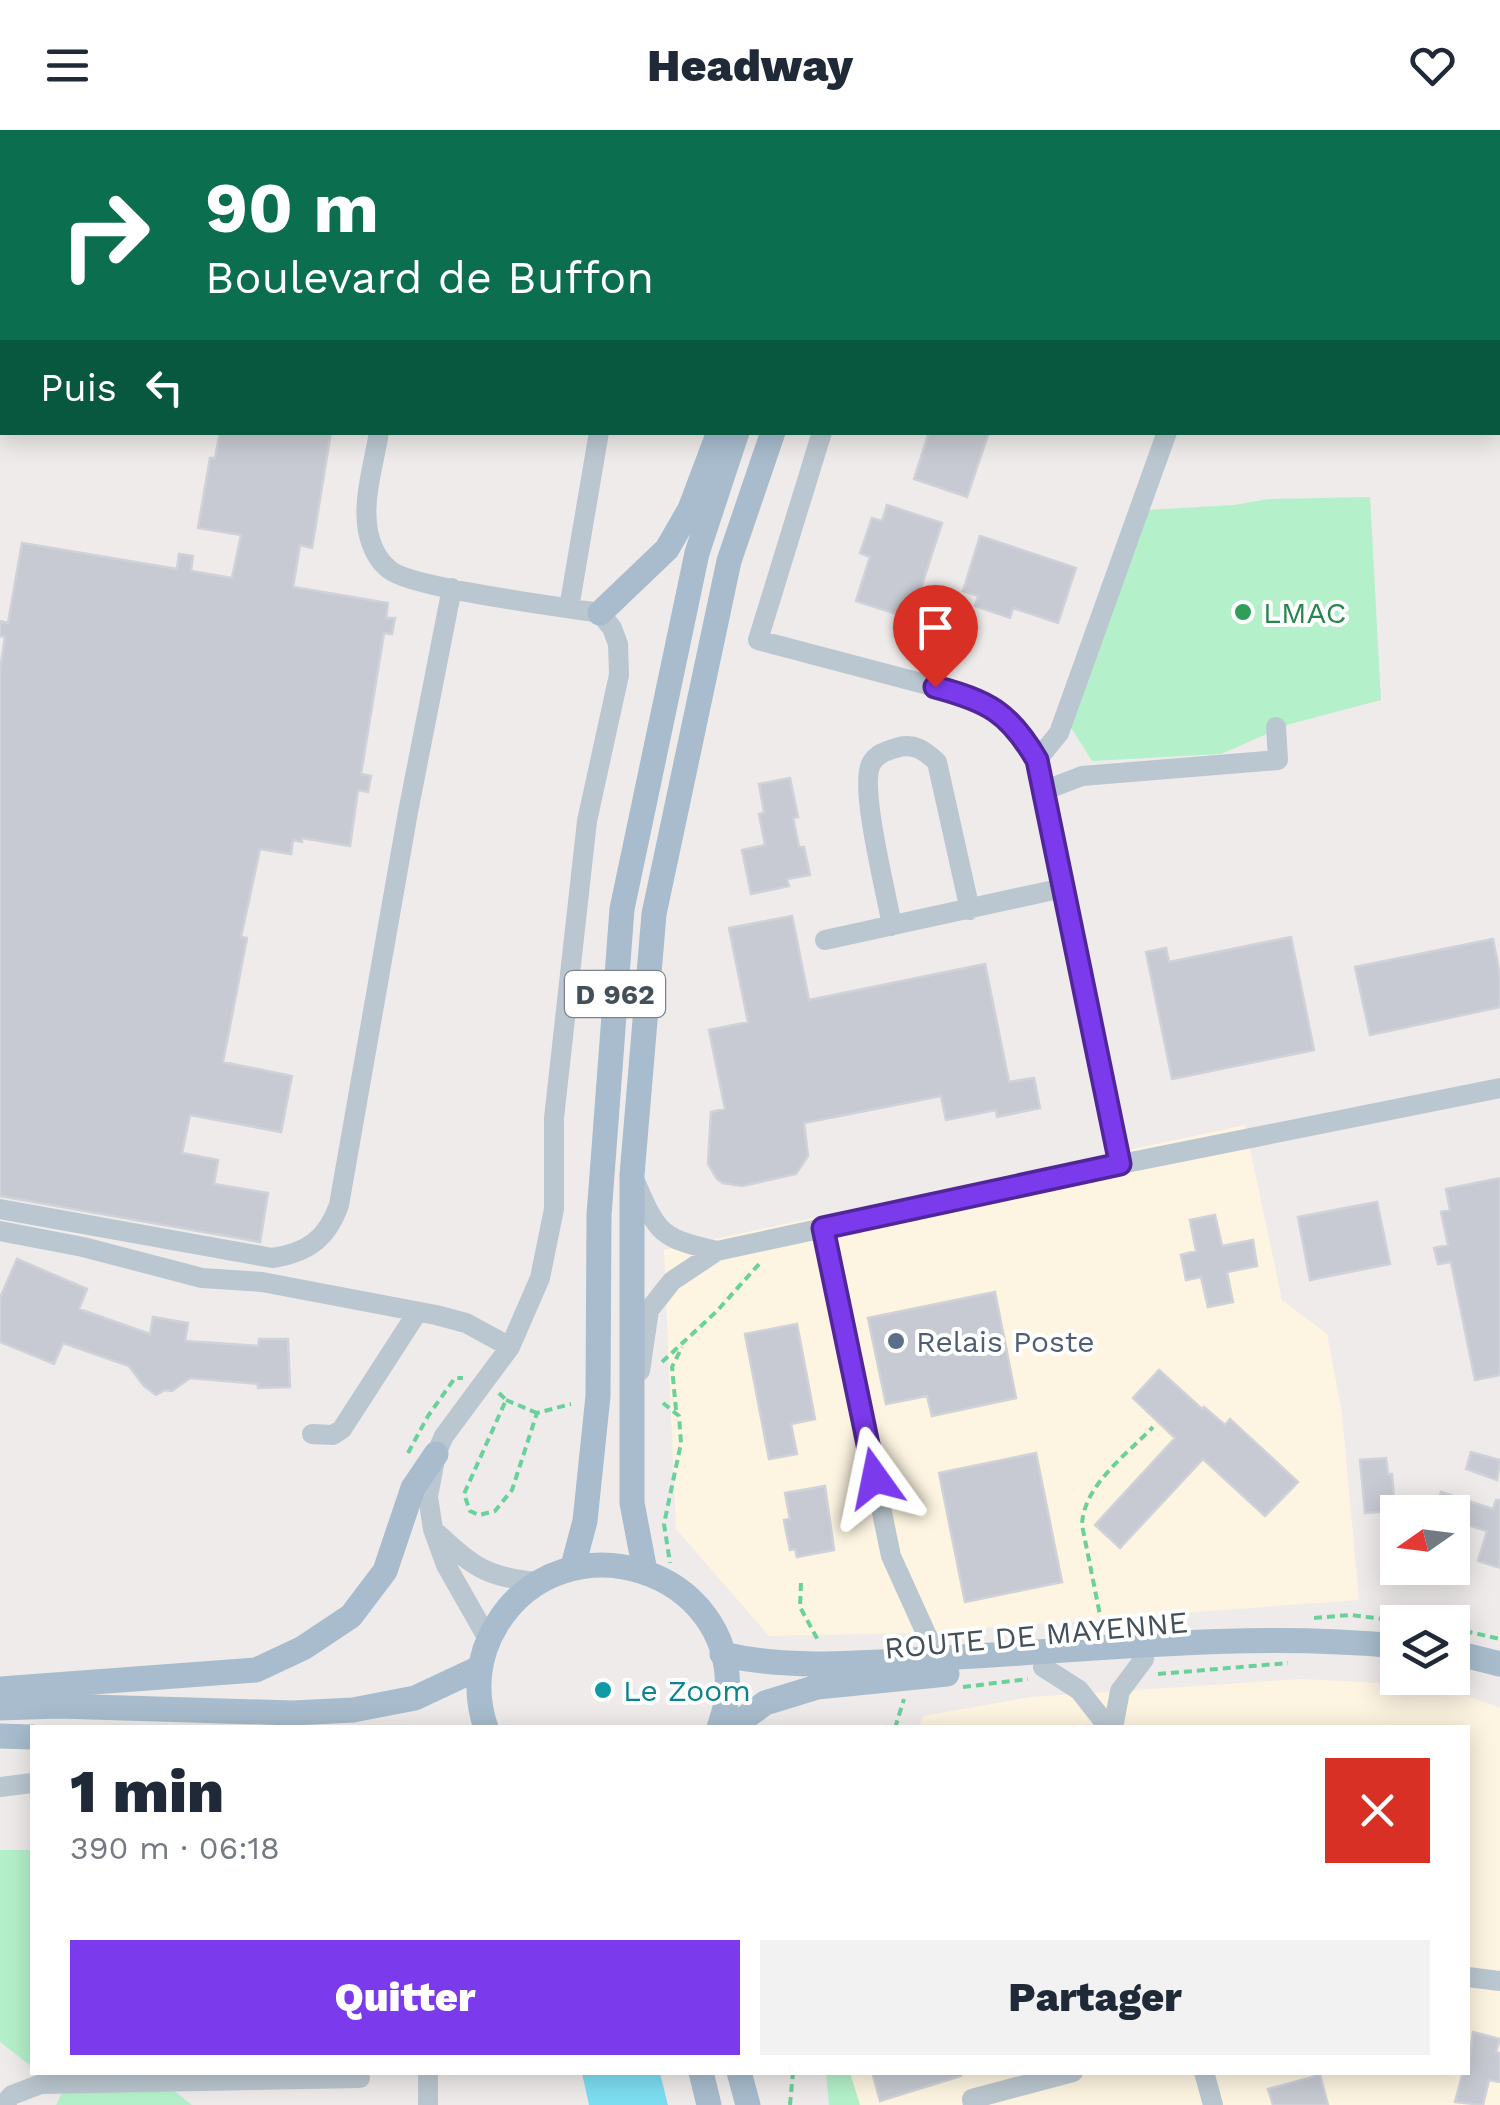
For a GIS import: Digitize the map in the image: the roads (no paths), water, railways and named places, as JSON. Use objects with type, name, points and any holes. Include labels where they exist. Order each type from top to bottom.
[{"type":"main road","points":[[600,614],[667,550],[690,508],[717,435]]},
{"type":"main road","name":"D 962","points":[[573,1566],[585,1521],[598,1396],[599,1214],[622,909],[697,553],[735,435]]},
{"type":"main road","name":"D 962","points":[[654,1562],[632,1503],[631,1432],[632,1175],[654,914],[729,562],[772,435]]},
{"type":"main road","points":[[0,1689],[256,1670],[303,1648],[351,1616],[386,1571],[413,1488],[436,1454]]},
{"type":"main road","points":[[485,1725],[479,1709],[479,1668],[488,1638],[508,1606],[536,1582],[573,1566],[654,1562],[671,1584],[694,1603],[711,1627],[722,1654],[727,1696],[720,1725]]},
{"type":"main road","name":"ROUTE DE MAYENNE","points":[[722,1654],[756,1662],[832,1664],[1205,1642],[1380,1644]]},
{"type":"main road","name":"ROUTE DE MAYENNE","points":[[735,1725],[765,1703],[817,1687],[1356,1642]]},
{"type":"main road","points":[[1470,1656],[1500,1664]]},
{"type":"main road","points":[[0,1708],[293,1713],[352,1710],[415,1698],[479,1668]]},
{"type":"main road","points":[[0,1736],[30,1737]]},
{"type":"main road","points":[[702,2075],[710,2105]]},
{"type":"main road","points":[[740,2075],[748,2105]]},
{"type":"street","points":[[379,435],[366,511],[368,534],[377,557],[393,574],[600,614],[612,628],[618,644],[619,676],[587,820],[554,1118],[554,1210],[540,1278],[510,1347],[455,1420],[436,1454],[428,1497],[433,1530],[446,1565],[488,1638]]},
{"type":"street","points":[[569,608],[598,435]]},
{"type":"street","points":[[821,435],[758,640],[970,696],[1020,730],[1037,760],[1120,1164]]},
{"type":"street","points":[[1037,760],[1059,732],[1166,435]]},
{"type":"street","points":[[0,1209],[272,1258],[310,1248],[324,1236],[339,1206],[452,588]]},
{"type":"street","points":[[1043,791],[1082,776],[1278,760],[1276,727]]},
{"type":"street","points":[[892,926],[868,792],[870,766],[880,754],[904,745],[923,749],[937,762],[970,910]]},
{"type":"street","points":[[825,940],[1063,888]]},
{"type":"street","points":[[631,1432],[650,1310],[672,1281],[718,1251],[1120,1164],[1500,1088]]},
{"type":"street","points":[[632,1175],[651,1218],[671,1240],[718,1251]]},
{"type":"street","points":[[823,1228],[891,1556],[928,1640],[932,1658]]},
{"type":"street","points":[[0,1231],[133,1258],[202,1278],[262,1282],[414,1311],[466,1323],[510,1347]]},
{"type":"street","points":[[312,1434],[333,1434],[342,1429],[413,1319],[414,1311]]},
{"type":"street","points":[[433,1530],[466,1560],[498,1578],[536,1582]]},
{"type":"street","points":[[1112,1725],[1120,1691],[1144,1659]]},
{"type":"street","points":[[1043,1666],[1079,1690],[1108,1725]]},
{"type":"street","points":[[0,1787],[30,1783]]},
{"type":"street","points":[[1470,1977],[1500,1981]]},
{"type":"street","points":[[428,2075],[428,2105]]},
{"type":"street","points":[[972,2102],[1063,2075]]},
{"type":"street","points":[[1205,2075],[1214,2105]]},
{"type":"street","points":[[8,2100],[41,2084],[360,2078]]},
{"type":"water","points":[[582,2075],[660,2075],[668,2105],[589,2105]]},
{"type":"place","name":"LMAC","points":[[1243,612]]},
{"type":"place","name":"Relais Poste","points":[[896,1341]]},
{"type":"place","name":"Le Zoom","points":[[603,1690]]}]
